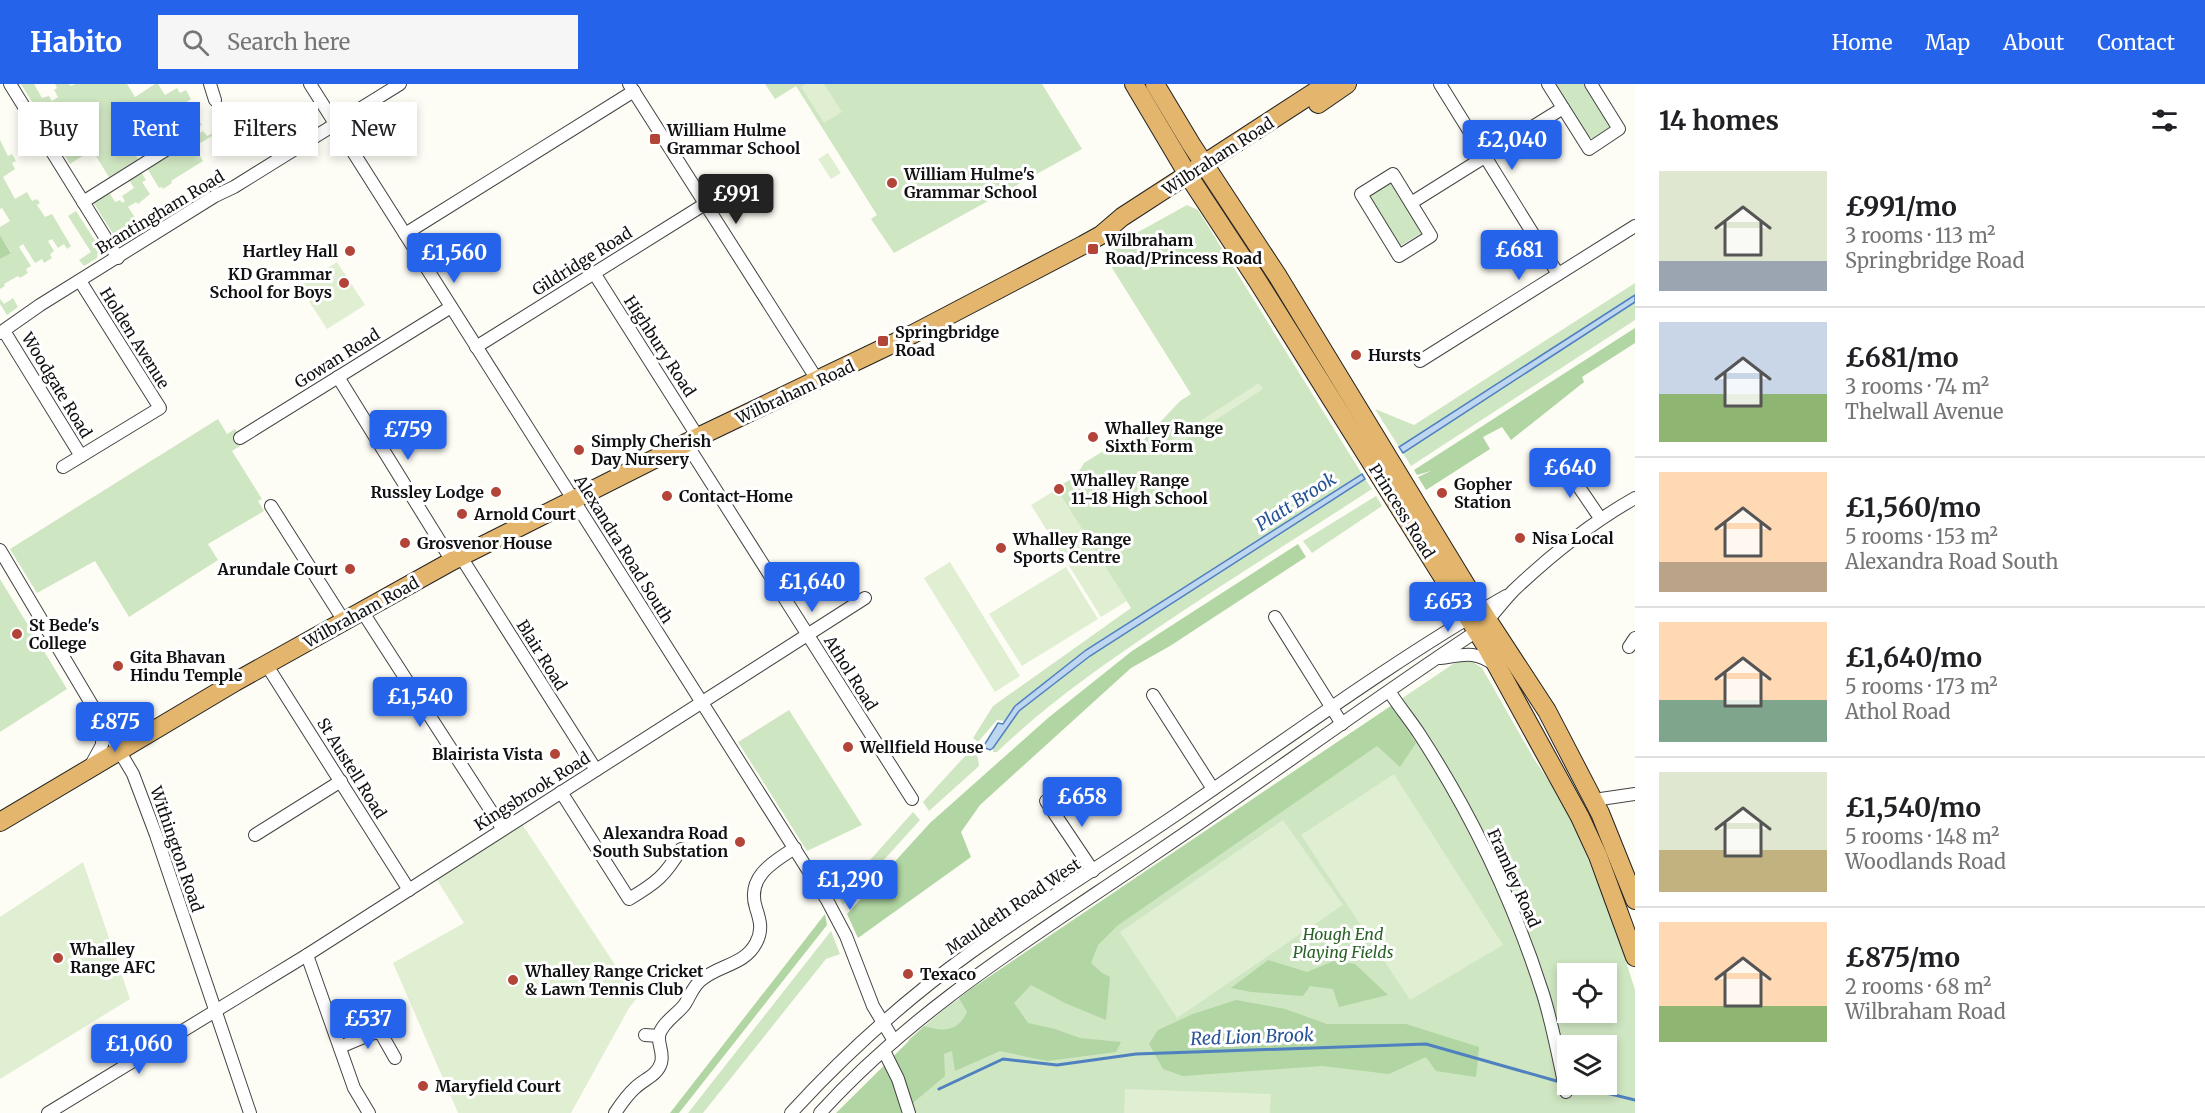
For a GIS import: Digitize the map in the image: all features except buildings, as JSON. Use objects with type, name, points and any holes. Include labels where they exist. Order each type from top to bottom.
[{"type":"highway","name":"Princess Road","points":[[1134,84],[1192,181],[1375,453],[1479,620],[1547,711],[1594,800],[1635,900]]},
{"type":"highway","name":"Princess Road","points":[[1155,84],[1277,274],[1375,453]]},
{"type":"highway","name":"Wilbraham Road","points":[[0,822],[266,664],[456,559],[692,440],[818,381],[1006,287],[1101,235],[1122,217],[1192,181],[1327,84]]},
{"type":"highway","name":"Wilbraham Road","points":[[1209,169],[1232,160],[1347,84]]},
{"type":"highway","name":"Princess Road","points":[[1479,620],[1496,666],[1580,817],[1598,856],[1635,957]]},
{"type":"street","points":[[10,84],[118,258]]},
{"type":"street","points":[[210,84],[215,99]]},
{"type":"street","name":"Alexandra Road South","points":[[310,84],[330,115]]},
{"type":"street","name":"Brantingham Road","points":[[371,102],[400,84]]},
{"type":"street","points":[[1440,84],[1558,274]]},
{"type":"street","points":[[1548,84],[1589,149],[1619,129],[1591,84]]},
{"type":"street","points":[[405,234],[632,88],[818,381]]},
{"type":"street","points":[[1411,203],[1563,108]]},
{"type":"street","name":"Brantingham Road","points":[[2,332],[40,305],[215,196],[234,187],[330,128]]},
{"type":"street","points":[[83,202],[156,156]]},
{"type":"street","name":"Alexandra Road South","points":[[356,156],[827,900],[846,936],[866,990],[882,1024],[894,1041]]},
{"type":"street","points":[[1393,174],[1411,203],[1431,236],[1399,256],[1360,194],[1393,174]]},
{"type":"street","name":"Gildridge Road","points":[[476,346],[705,204]]},
{"type":"street","points":[[1420,362],[1635,226]]},
{"type":"street","name":"Highbury Road","points":[[594,273],[692,440]]},
{"type":"street","name":"Holden Avenue","points":[[63,467],[160,408],[80,281]]},
{"type":"street","name":"Gowan Road","points":[[240,438],[451,307]]},
{"type":"street","name":"Woodgate Road","points":[[2,332],[81,456]]},
{"type":"street","name":"Blair Road","points":[[338,377],[596,770]]},
{"type":"street","name":"Athol Road","points":[[692,440],[807,634],[912,799]]},
{"type":"street","points":[[1564,465],[1600,518]]},
{"type":"street","name":"Mauldeth Road West","points":[[820,1113],[894,1041],[935,1006],[1023,942],[1222,808],[1435,659],[1565,544],[1600,518],[1635,498]]},
{"type":"street","points":[[271,506],[344,621]]},
{"type":"street","name":"Withington Road","points":[[0,550],[133,774],[156,835],[250,1113]]},
{"type":"street","name":"Kingsbrook Road","points":[[48,1113],[307,955],[865,597]]},
{"type":"street","points":[[362,611],[502,828]]},
{"type":"street","points":[[1275,617],[1342,724]]},
{"type":"street","name":"Mauldeth Road West","points":[[791,1113],[832,1069],[882,1024],[970,953],[1331,708],[1479,620]]},
{"type":"street","name":"Mauldeth Road West","points":[[1435,659],[1470,654],[1486,659],[1496,666]]},
{"type":"street","name":"St Austell Road","points":[[266,664],[409,890]]},
{"type":"street","name":"Framley Road","points":[[1391,694],[1449,783],[1478,835],[1497,876],[1543,994],[1557,1053]]},
{"type":"street","points":[[1153,695],[1213,789]]},
{"type":"street","points":[[86,771],[102,745],[102,721]]},
{"type":"street","points":[[255,836],[341,781]]},
{"type":"street","points":[[561,792],[629,898],[647,888],[667,871],[681,849]]},
{"type":"street","points":[[1594,800],[1635,794]]},
{"type":"street","points":[[1046,801],[1093,871]]},
{"type":"street","points":[[615,1113],[629,1094],[650,1078],[662,1062],[659,1036],[663,1028],[685,1005],[698,983],[706,976],[740,960],[755,945],[760,934],[760,916],[755,906],[755,882],[768,867],[795,848]]},
{"type":"street","points":[[307,955],[354,1088],[369,1113]]},
{"type":"street","points":[[340,1047],[376,1032],[382,1035],[395,1058]]},
{"type":"street","points":[[645,1035],[659,1036]]},
{"type":"street","points":[[884,1051],[898,1078],[908,1108]]},
{"type":"green space","points":[[21,84],[34,84],[42,98],[49,96],[52,101],[58,97],[54,90],[57,88],[55,84],[71,86],[75,84],[127,84],[135,97],[158,84],[165,95],[177,88],[180,93],[186,90],[191,99],[187,102],[111,102],[111,156],[136,156],[138,159],[109,177],[96,156],[99,156],[99,102],[32,102]]},
{"type":"green space","points":[[765,84],[1042,84],[1082,149],[894,253],[871,219],[877,215],[796,86],[775,99]]},
{"type":"green space","points":[[805,84],[824,84],[842,112],[824,123],[801,87]]},
{"type":"green space","points":[[1554,84],[1587,84],[1610,123],[1608,132],[1597,139],[1587,137]]},
{"type":"green space","points":[[203,131],[207,136],[212,133],[212,136],[200,143],[200,133]]},
{"type":"green space","points":[[0,140],[8,156],[12,154],[16,161],[12,163],[15,169],[3,177],[15,199],[27,192],[32,201],[37,199],[40,203],[37,205],[45,217],[52,214],[71,246],[67,249],[64,244],[58,248],[52,239],[48,241],[54,251],[50,254],[52,258],[44,263],[42,259],[35,263],[23,244],[19,247],[31,266],[26,269],[28,273],[4,284],[5,286],[0,289],[0,259],[11,252],[0,235],[0,227],[10,221],[2,208],[0,209]]},
{"type":"green space","points":[[828,153],[841,173],[831,179],[818,159]]},
{"type":"green space","points":[[65,156],[83,156],[70,164]]},
{"type":"green space","points":[[166,156],[200,156],[203,161],[171,181],[172,183],[163,189],[159,188],[147,168]]},
{"type":"green space","points":[[141,172],[146,180],[142,182],[150,194],[138,204],[136,202],[128,207],[142,228],[123,240],[115,237],[93,202],[109,192],[115,202],[120,200],[122,203],[125,201],[122,196],[134,188],[129,180]]},
{"type":"green space","points":[[1391,183],[1422,233],[1400,246],[1369,196]]},
{"type":"green space","points":[[1187,205],[1198,210],[1362,474],[1086,650],[1015,706],[1004,721],[997,720],[978,742],[973,738],[993,706],[1131,608],[1056,488],[1076,476],[1084,463],[1105,450],[1135,449],[1180,401],[1191,394],[1102,252]]},
{"type":"green space","points":[[76,211],[99,247],[97,258],[84,266],[79,260],[91,252],[68,216]]},
{"type":"green space","points":[[0,235],[11,253],[0,259]]},
{"type":"green space","points":[[337,262],[365,305],[327,329],[299,286]]},
{"type":"green space","points":[[1635,283],[1635,295],[1399,447],[1375,409],[1414,425]]},
{"type":"green space","points":[[13,298],[18,307],[7,315],[0,304],[0,299],[4,304]]},
{"type":"green space","points":[[1635,302],[1635,320],[1411,466],[1403,453]]},
{"type":"green space","points":[[1635,328],[1635,343],[1582,377],[1584,382],[1511,440],[1502,427],[1483,437],[1490,449],[1426,490],[1418,477],[1431,471],[1417,475],[1414,470]]},
{"type":"green space","points":[[1259,383],[1263,389],[1176,446],[1172,439]]},
{"type":"green space","points":[[218,419],[227,434],[235,429],[244,443],[232,451],[262,499],[258,501],[264,511],[208,544],[218,560],[129,617],[95,561],[37,593],[10,549]]},
{"type":"green space","points":[[1365,479],[1372,489],[1135,643],[1054,702],[997,752],[993,752],[993,748],[1019,711],[1090,656]]},
{"type":"green space","points":[[1057,489],[1127,601],[1101,617],[1031,505]]},
{"type":"green space","points":[[1376,496],[1382,506],[1312,553],[1303,541]]},
{"type":"green space","points":[[1298,544],[1306,557],[1170,646],[1131,668],[980,805],[961,832],[971,857],[858,938],[847,914],[930,823],[1048,718],[1132,651]]},
{"type":"green space","points":[[950,562],[1020,676],[995,692],[924,578]]},
{"type":"green space","points":[[1066,567],[1098,619],[1022,666],[989,614]]},
{"type":"green space","name":"St Bede's College","points":[[0,579],[67,689],[0,732]]},
{"type":"green space","name":"Hough End Playing Fields","points":[[1463,661],[1473,662],[1482,668],[1534,759],[1560,797],[1614,924],[1635,990],[1635,1113],[902,1113],[891,1085],[909,1039],[947,1007],[1453,664]]},
{"type":"green space","points":[[1391,706],[1416,743],[1400,767],[1377,746],[1117,926],[1098,945],[1091,963],[1110,977],[1106,1020],[1065,1003],[1031,985],[1014,1003],[1028,1023],[1080,1038],[1121,1042],[1116,1052],[1047,1061],[1000,1051],[955,1071],[952,1051],[944,1054],[945,1076],[901,1113],[836,1113],[924,1026],[949,1029],[959,1023],[967,1012],[959,998],[971,989]]},
{"type":"green space","points":[[789,710],[862,825],[807,851],[738,742]]},
{"type":"green space","points":[[976,744],[979,766],[929,811],[923,802]]},
{"type":"green space","points":[[1394,774],[1503,945],[1410,1000],[1301,835]]},
{"type":"green space","points":[[913,812],[920,820],[843,905],[838,896]]},
{"type":"green space","points":[[1283,820],[1343,905],[1177,1018],[1120,932]]},
{"type":"green space","name":"Whalley Range Cricket & Lawn Tennis Club","points":[[522,824],[637,998],[629,1008],[571,1113],[458,1113],[393,963],[464,923],[437,880]]},
{"type":"green space","name":"Whalley Range AFC","points":[[83,862],[130,999],[0,1079],[0,917]]},
{"type":"green space","points":[[825,914],[827,925],[679,1113],[670,1113]]},
{"type":"green space","points":[[831,931],[840,954],[826,959],[703,1113],[688,1113]]},
{"type":"green space","points":[[1268,960],[1307,972],[1334,961],[1355,964],[1388,995],[1339,1007],[1333,989],[1310,986],[1303,996],[1231,988]]},
{"type":"green space","points":[[1236,1000],[1285,1009],[1327,1024],[1406,1024],[1479,1047],[1476,1077],[1436,1071],[1426,1057],[1389,1074],[1322,1066],[1183,1076],[1163,1069],[1149,1044],[1158,1030],[1193,1014]]},
{"type":"green space","points":[[1125,1089],[1271,1094],[1270,1113],[1124,1113]]},
{"type":"water","points":[[1635,295],[1635,302],[1403,453],[1399,447]]},
{"type":"water","points":[[1362,474],[1365,479],[1090,656],[1019,711],[993,748],[990,750],[983,747],[998,723],[1003,724],[1015,706],[1086,650]]},
{"type":"waterway","name":"Red Lion Brook","points":[[939,1089],[1003,1059],[1057,1065],[1136,1054],[1426,1044],[1557,1081]]},
{"type":"waterway","name":"Red Lion Brook","points":[[1615,1095],[1635,1100]]},
{"type":"place","name":"William Hulme Grammar School","points":[[655,139]]},
{"type":"place","name":"William Hulme's Grammar School","points":[[892,183]]},
{"type":"place","name":"Wilbraham Road/Princess Road","points":[[1093,249]]},
{"type":"place","name":"Hartley Hall","points":[[350,251]]},
{"type":"place","name":"KD Grammar School for Boys","points":[[344,283]]},
{"type":"place","name":"Springbridge Road","points":[[883,341]]},
{"type":"place","name":"Hursts","points":[[1356,355]]},
{"type":"place","name":"Whalley Range Sixth Form","points":[[1093,437]]},
{"type":"place","name":"Simply Cherish Day Nursery","points":[[579,450]]},
{"type":"place","name":"Whalley Range 11-18 High School","points":[[1059,489]]},
{"type":"place","name":"Russley Lodge","points":[[496,492]]},
{"type":"place","name":"Gopher Station","points":[[1442,493]]},
{"type":"place","name":"Contact-Home","points":[[667,496]]},
{"type":"place","name":"Arnold Court","points":[[462,514]]},
{"type":"place","name":"Nisa Local","points":[[1520,538]]},
{"type":"place","name":"Grosvenor House","points":[[405,543]]},
{"type":"place","name":"Whalley Range Sports Centre","points":[[1001,548]]},
{"type":"place","name":"Arundale Court","points":[[350,569]]},
{"type":"place","name":"St Bede's College","points":[[17,634]]},
{"type":"place","name":"Gita Bhavan Hindu Temple","points":[[118,666]]},
{"type":"place","name":"Wellfield House","points":[[848,747]]},
{"type":"place","name":"Blairista Vista","points":[[555,754]]},
{"type":"place","name":"Alexandra Road South Substation","points":[[740,842]]},
{"type":"place","name":"Whalley Range AFC","points":[[58,958]]},
{"type":"place","name":"Texaco","points":[[908,974]]},
{"type":"place","name":"Whalley Range Cricket & Lawn Tennis Club","points":[[513,980]]},
{"type":"place","name":"Maryfield Court","points":[[423,1086]]},
{"type":"water label","name":"Platt Brook","points":[[1296,502]]}]
